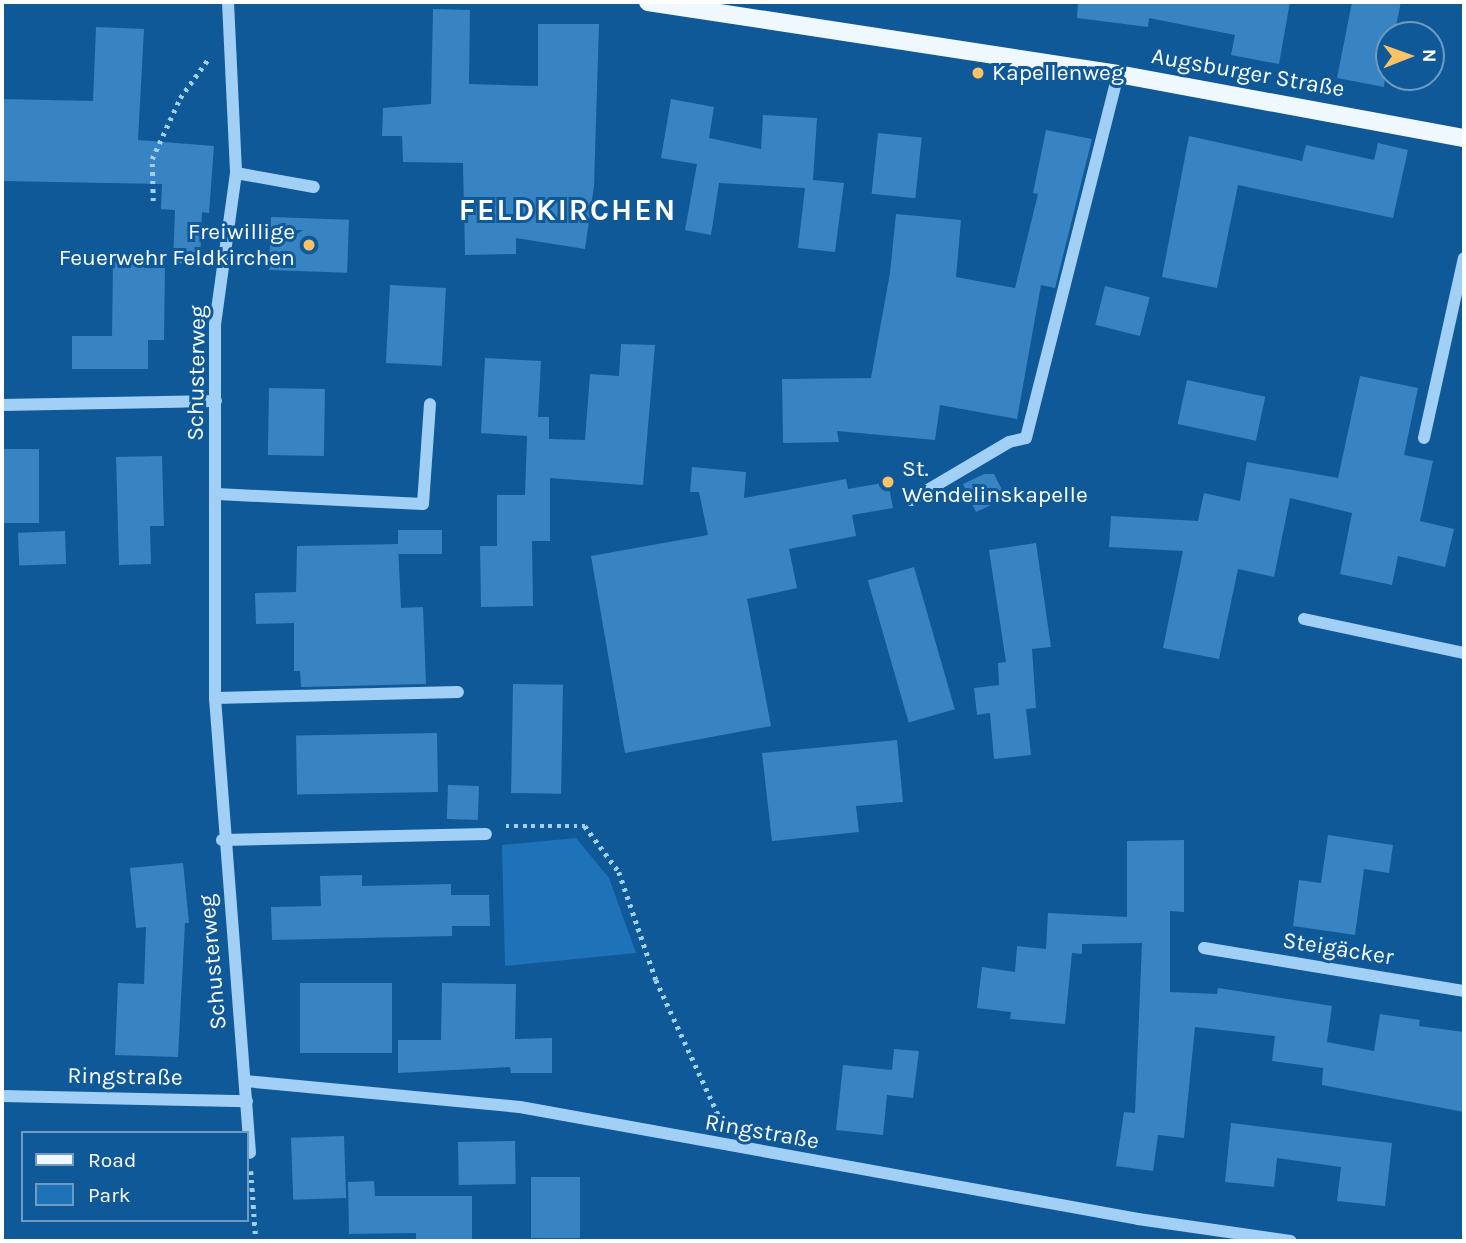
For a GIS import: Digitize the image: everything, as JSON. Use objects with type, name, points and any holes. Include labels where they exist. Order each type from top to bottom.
[{"type":"main road","name":"Augsburger Straße","points":[[649,2],[1118,75],[1464,138]]},
{"type":"street","name":"Schusterweg","points":[[228,2],[236,173],[215,324],[215,698],[222,840],[245,1081]]},
{"type":"street","points":[[911,500],[1009,442],[1026,438],[1118,75]]},
{"type":"street","points":[[236,173],[314,187]]},
{"type":"street","points":[[1424,438],[1464,258]]},
{"type":"street","points":[[2,405],[216,401]]},
{"type":"street","points":[[217,494],[423,503],[430,404]]},
{"type":"street","points":[[1304,619],[1464,653]]},
{"type":"street","points":[[215,698],[458,692]]},
{"type":"street","points":[[222,840],[486,834]]},
{"type":"street","name":"Steigäcker","points":[[1204,948],[1464,991]]},
{"type":"street","points":[[245,1081],[250,1153]]},
{"type":"street","name":"Ringstraße","points":[[245,1081],[520,1107],[735,1149],[1290,1241]]},
{"type":"street","name":"Ringstraße","points":[[2,1096],[247,1101]]},
{"type":"path","points":[[153,201],[152,159],[180,97],[229,29]]},
{"type":"path","points":[[486,834],[499,826],[584,826],[619,872],[656,980],[735,1149]]},
{"type":"path","points":[[250,1153],[256,1241]]},
{"type":"green space","points":[[576,838],[609,878],[636,953],[505,966],[502,845]]},
{"type":"building","points":[[1078,2],[1290,2],[1279,64],[1231,55],[1235,35],[1149,18],[1148,27],[1077,18]]},
{"type":"building","points":[[1352,2],[1401,2],[1397,21],[1375,21],[1375,85],[1337,78]]},
{"type":"building","points":[[433,9],[470,10],[469,84],[538,86],[538,24],[599,24],[594,186],[585,249],[516,238],[516,254],[465,255],[463,163],[403,162],[402,136],[382,136],[383,108],[431,104]]},
{"type":"building","points":[[96,27],[144,29],[138,140],[214,146],[209,213],[202,212],[200,264],[173,263],[175,210],[161,209],[162,184],[2,181],[2,99],[93,101]]},
{"type":"building","points":[[671,99],[714,107],[709,138],[761,149],[763,115],[817,118],[813,180],[844,183],[835,252],[798,248],[805,188],[719,183],[711,235],[685,230],[697,164],[661,158]]},
{"type":"building","points":[[1046,130],[1092,139],[1055,288],[1041,285],[1017,419],[940,405],[935,440],[837,431],[839,442],[783,443],[782,379],[871,378],[890,273],[896,214],[961,220],[956,277],[1015,288],[1038,194],[1033,193]]},
{"type":"building","points":[[878,133],[922,138],[915,198],[872,194]]},
{"type":"building","points":[[1189,136],[1302,161],[1306,145],[1374,160],[1378,143],[1408,150],[1393,218],[1238,185],[1217,288],[1162,277]]},
{"type":"building","name":"Freiwillige Feuerwehr Feldkirchen","points":[[271,217],[349,220],[347,273],[269,270]]},
{"type":"building","points":[[113,262],[165,263],[164,340],[148,340],[148,369],[72,369],[72,336],[112,336]]},
{"type":"building","points":[[390,285],[446,288],[442,366],[386,363]]},
{"type":"building","points":[[1105,286],[1150,297],[1140,336],[1095,325]]},
{"type":"building","points":[[621,344],[655,345],[643,485],[550,478],[550,541],[532,541],[533,606],[481,607],[480,546],[497,546],[497,495],[525,495],[527,436],[481,433],[485,358],[541,361],[538,417],[549,417],[549,439],[585,440],[590,374],[619,376]]},
{"type":"building","points":[[1360,376],[1418,388],[1404,455],[1433,461],[1420,521],[1454,529],[1445,567],[1398,556],[1392,585],[1340,574],[1352,513],[1290,498],[1274,577],[1238,569],[1219,659],[1163,648],[1183,551],[1109,547],[1111,516],[1198,521],[1204,493],[1240,501],[1247,462],[1338,478]]},
{"type":"building","points":[[1187,380],[1265,397],[1256,441],[1178,424]]},
{"type":"building","points":[[269,388],[325,389],[324,456],[268,455]]},
{"type":"building","points":[[2,449],[39,449],[39,523],[2,523]]},
{"type":"building","points":[[162,456],[164,526],[150,526],[151,564],[119,565],[116,457]]},
{"type":"building","points":[[692,467],[746,472],[744,498],[846,479],[848,489],[888,482],[893,508],[852,515],[856,536],[789,549],[797,588],[747,599],[771,726],[625,753],[591,556],[708,535],[699,492],[690,492]]},
{"type":"building","points":[[984,474],[994,474],[1006,498],[976,512],[963,484]]},
{"type":"building","points":[[398,530],[442,530],[442,554],[398,554]]},
{"type":"building","points":[[65,531],[66,564],[19,566],[18,533]]},
{"type":"building","points":[[1036,543],[1051,647],[1032,649],[1036,708],[1026,709],[1031,755],[994,759],[990,713],[977,715],[974,688],[999,685],[998,663],[1006,662],[989,550]]},
{"type":"building","points":[[398,544],[401,608],[423,607],[426,684],[301,687],[300,671],[294,671],[294,623],[256,624],[255,593],[296,592],[297,546]]},
{"type":"building","points":[[914,567],[955,709],[909,722],[868,580]]},
{"type":"building","points":[[513,684],[563,685],[561,794],[511,793]]},
{"type":"building","points":[[437,733],[438,792],[297,794],[296,735]]},
{"type":"building","points":[[897,740],[903,802],[856,806],[859,832],[772,841],[762,753]]},
{"type":"building","points":[[448,785],[479,786],[478,820],[447,819]]},
{"type":"building","points":[[1328,835],[1393,845],[1389,873],[1364,869],[1355,935],[1293,926],[1299,880],[1321,883]]},
{"type":"building","points":[[1184,840],[1184,912],[1170,911],[1170,992],[1217,994],[1218,988],[1332,1006],[1327,1042],[1374,1051],[1380,1014],[1420,1020],[1419,1026],[1464,1032],[1464,1112],[1322,1085],[1323,1068],[1272,1061],[1275,1036],[1195,1027],[1184,1138],[1158,1135],[1153,1171],[1116,1166],[1124,1112],[1135,1113],[1142,943],[1082,944],[1082,954],[1072,953],[1065,1024],[1010,1019],[1011,1012],[977,1008],[982,967],[1015,972],[1017,946],[1046,949],[1048,913],[1127,917],[1127,841]]},
{"type":"building","points":[[183,863],[189,923],[185,923],[178,1057],[115,1055],[118,983],[144,984],[146,927],[136,928],[130,868]]},
{"type":"building","points":[[362,875],[362,886],[451,884],[451,895],[489,895],[490,926],[452,926],[452,936],[272,940],[271,907],[321,906],[320,876]]},
{"type":"building","points":[[300,983],[392,983],[392,1053],[300,1053]]},
{"type":"building","points":[[442,983],[516,984],[515,1039],[552,1038],[552,1073],[511,1073],[510,1067],[398,1073],[398,1040],[441,1040]]},
{"type":"building","points":[[894,1049],[919,1051],[913,1098],[887,1095],[883,1135],[836,1130],[843,1065],[892,1070]]},
{"type":"building","points":[[1231,1123],[1392,1143],[1385,1206],[1337,1201],[1341,1167],[1277,1158],[1274,1187],[1225,1182]]},
{"type":"building","points":[[344,1136],[346,1198],[293,1200],[291,1138]]},
{"type":"building","points":[[515,1141],[516,1184],[459,1185],[458,1142]]},
{"type":"building","points":[[531,1177],[580,1177],[580,1238],[531,1238]]},
{"type":"building","points":[[374,1181],[375,1196],[472,1196],[472,1241],[416,1241],[416,1233],[349,1234],[348,1182]]},
{"type":"place","name":"Kapellenweg","points":[[978,73]]},
{"type":"place","name":"Freiwillige Feuerwehr Feldkirchen","points":[[309,245]]},
{"type":"place","name":"St. Wendelinskapelle","points":[[888,482]]},
{"type":"district","name":"FELDKIRCHEN","points":[[568,210]]}]
